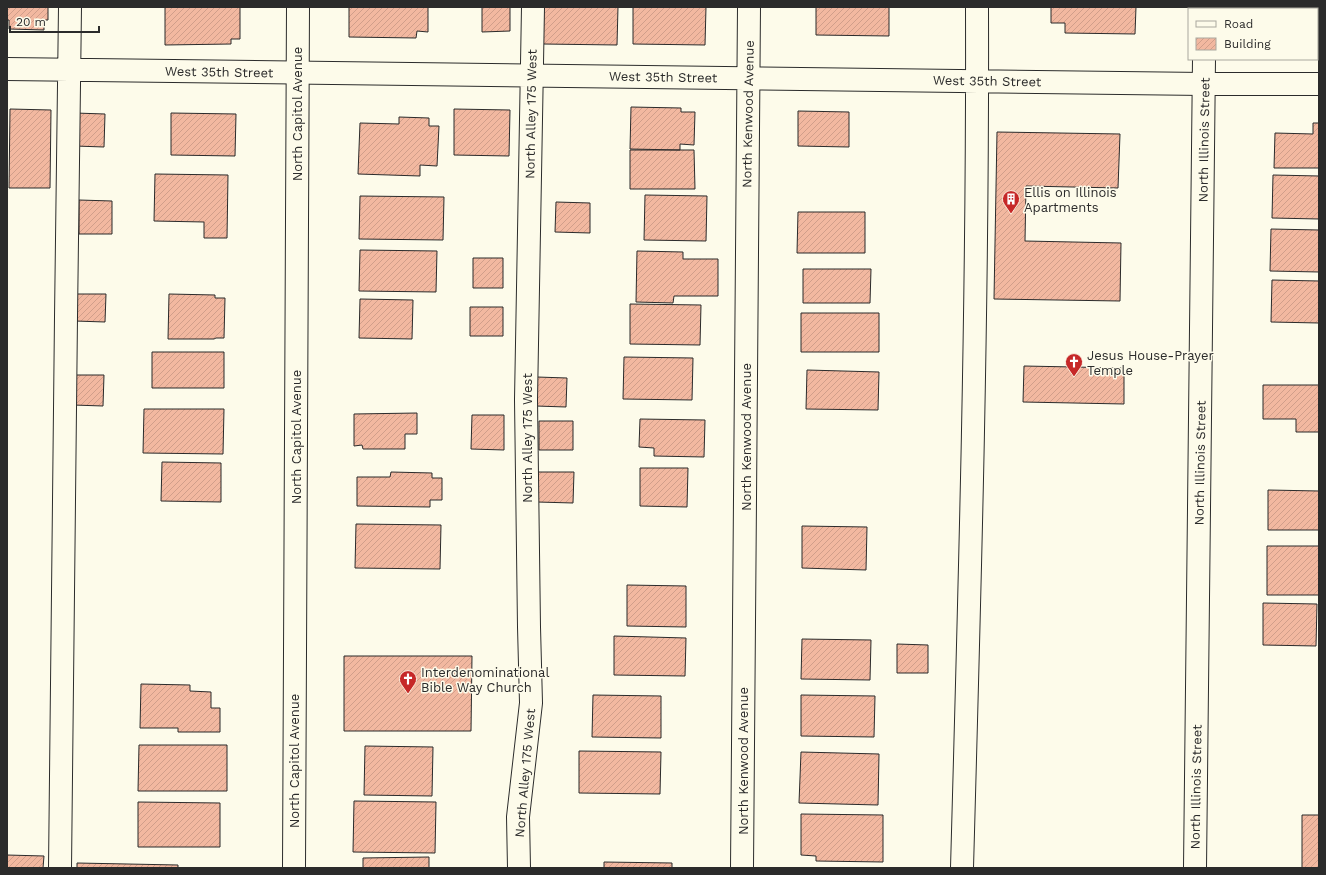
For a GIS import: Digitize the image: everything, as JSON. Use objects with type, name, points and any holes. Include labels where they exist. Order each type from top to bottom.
[{"type":"street","points":[[60,868],[70,7]]},
{"type":"street","name":"North Capitol Avenue","points":[[294,868],[298,7]]},
{"type":"street","name":"North Alley 175 West","points":[[519,868],[518,817],[531,703],[526,400],[533,7]]},
{"type":"street","name":"North Kenwood Avenue","points":[[742,868],[749,7]]},
{"type":"street","points":[[962,868],[972,516],[978,81],[977,7]]},
{"type":"street","name":"North Illinois Street","points":[[1196,868],[1204,60]]},
{"type":"street","name":"West 35th Street","points":[[7,69],[1204,84],[1319,84]]},
{"type":"building","points":[[7,7],[48,7],[48,20],[44,20],[44,30],[9,29]]},
{"type":"building","points":[[165,7],[240,7],[240,39],[231,39],[231,44],[165,45]]},
{"type":"building","points":[[349,7],[428,7],[428,32],[417,31],[416,38],[349,37]]},
{"type":"building","points":[[482,7],[510,7],[510,31],[482,32]]},
{"type":"building","points":[[543,7],[618,7],[617,45],[543,44]]},
{"type":"building","points":[[633,7],[706,7],[705,45],[633,44]]},
{"type":"building","points":[[816,7],[889,7],[889,36],[816,35]]},
{"type":"building","points":[[1051,7],[1136,7],[1135,34],[1065,33],[1065,23],[1051,23]]},
{"type":"building","points":[[1319,7],[1319,52],[1318,8],[1254,8]]},
{"type":"building","points":[[631,107],[681,108],[681,112],[695,112],[694,145],[680,144],[680,150],[630,149]]},
{"type":"building","points":[[10,109],[51,110],[50,188],[9,188]]},
{"type":"building","points":[[454,109],[510,110],[509,156],[454,155]]},
{"type":"building","points":[[798,111],[849,112],[849,147],[798,146]]},
{"type":"building","points":[[75,113],[105,114],[104,147],[75,146]]},
{"type":"building","points":[[171,113],[236,114],[235,156],[171,155]]},
{"type":"building","points":[[399,117],[429,118],[429,126],[439,126],[437,166],[420,165],[420,176],[358,174],[360,123],[399,124]]},
{"type":"building","points":[[1313,123],[1319,123],[1319,168],[1274,168],[1275,133],[1313,134]]},
{"type":"building","name":"Ellis on Illinois Apartments","points":[[997,132],[1120,134],[1118,188],[1026,186],[1025,241],[1121,243],[1120,301],[994,299]]},
{"type":"building","points":[[630,150],[694,150],[695,189],[630,189]]},
{"type":"building","points":[[155,174],[228,175],[227,238],[204,238],[204,222],[154,221]]},
{"type":"building","points":[[1273,175],[1319,176],[1319,219],[1272,218]]},
{"type":"building","points":[[645,195],[707,196],[706,241],[644,240]]},
{"type":"building","points":[[360,196],[444,197],[443,240],[359,239]]},
{"type":"building","points":[[79,200],[112,201],[112,234],[79,234]]},
{"type":"building","points":[[556,202],[590,203],[590,233],[555,232]]},
{"type":"building","points":[[798,212],[865,212],[865,253],[797,253]]},
{"type":"building","points":[[1271,229],[1319,230],[1319,272],[1270,271]]},
{"type":"building","points":[[360,250],[437,251],[436,292],[359,291]]},
{"type":"building","points":[[637,251],[683,252],[683,259],[718,259],[718,296],[674,296],[673,303],[636,302]]},
{"type":"building","points":[[473,258],[503,258],[503,288],[473,288]]},
{"type":"building","points":[[803,269],[871,269],[870,303],[803,303]]},
{"type":"building","points":[[1272,280],[1319,281],[1319,323],[1271,322]]},
{"type":"building","points":[[76,294],[106,294],[105,322],[75,321]]},
{"type":"building","points":[[169,294],[215,295],[215,298],[225,298],[224,338],[168,339]]},
{"type":"building","points":[[360,299],[413,300],[412,339],[359,338]]},
{"type":"building","points":[[630,304],[701,305],[700,345],[630,344]]},
{"type":"building","points":[[470,307],[503,307],[503,336],[470,336]]},
{"type":"building","points":[[801,313],[879,313],[879,352],[801,352]]},
{"type":"building","points":[[152,352],[224,352],[224,388],[152,388]]},
{"type":"building","points":[[624,357],[693,358],[692,400],[623,399]]},
{"type":"building","name":"Jesus House-Prayer Temple","points":[[1024,366],[1124,368],[1124,404],[1023,402]]},
{"type":"building","points":[[807,370],[879,372],[878,410],[806,409]]},
{"type":"building","points":[[74,375],[104,375],[103,406],[73,405]]},
{"type":"building","points":[[537,377],[567,378],[566,407],[536,406]]},
{"type":"building","points":[[1263,385],[1319,385],[1319,432],[1296,432],[1296,419],[1263,419]]},
{"type":"building","points":[[144,409],[224,409],[223,454],[143,453]]},
{"type":"building","points":[[417,413],[417,434],[405,434],[405,449],[363,449],[362,445],[354,446],[354,414]]},
{"type":"building","points":[[472,415],[504,415],[504,450],[471,449]]},
{"type":"building","points":[[640,419],[705,420],[704,457],[654,456],[654,448],[639,447]]},
{"type":"building","points":[[539,421],[573,421],[573,450],[539,450]]},
{"type":"building","points":[[162,462],[221,463],[221,502],[161,501]]},
{"type":"building","points":[[640,468],[688,468],[687,507],[640,506]]},
{"type":"building","points":[[391,472],[432,473],[432,478],[442,478],[442,500],[430,500],[430,507],[357,506],[357,477],[390,477]]},
{"type":"building","points":[[537,472],[574,472],[573,503],[537,502]]},
{"type":"building","points":[[1268,490],[1319,491],[1319,530],[1268,530]]},
{"type":"building","points":[[356,524],[441,525],[440,569],[355,568]]},
{"type":"building","points":[[802,526],[867,527],[866,570],[802,568]]},
{"type":"building","points":[[1267,546],[1319,546],[1319,595],[1267,595]]},
{"type":"building","points":[[627,585],[686,586],[686,627],[627,626]]},
{"type":"building","points":[[1263,603],[1317,604],[1316,646],[1263,645]]},
{"type":"building","points":[[614,636],[686,638],[685,676],[614,675]]},
{"type":"building","points":[[802,639],[871,640],[870,680],[801,679]]},
{"type":"building","points":[[897,644],[928,645],[928,673],[897,673]]},
{"type":"building","name":"Interdenominational Bible Way Church","points":[[344,656],[472,656],[471,731],[344,731]]},
{"type":"building","points":[[141,684],[190,685],[190,691],[211,692],[211,708],[220,708],[220,732],[178,732],[178,728],[140,728]]},
{"type":"building","points":[[593,695],[661,696],[661,738],[592,737]]},
{"type":"building","points":[[801,695],[875,696],[874,737],[801,736]]},
{"type":"building","points":[[139,745],[227,745],[227,791],[138,791]]},
{"type":"building","points":[[365,746],[433,747],[432,796],[364,795]]},
{"type":"building","points":[[579,751],[661,752],[660,794],[579,793]]},
{"type":"building","points":[[801,752],[879,754],[878,805],[799,803]]},
{"type":"building","points":[[354,801],[436,802],[435,853],[353,852]]},
{"type":"building","points":[[138,802],[220,803],[220,847],[138,847]]},
{"type":"building","points":[[801,814],[883,815],[883,862],[816,861],[816,856],[801,855]]},
{"type":"building","points":[[1302,815],[1319,815],[1319,868],[1302,868]]},
{"type":"building","points":[[7,855],[44,856],[43,868],[7,868]]},
{"type":"building","points":[[429,857],[429,868],[363,868],[363,858]]},
{"type":"building","points":[[604,862],[672,863],[672,868],[604,868]]},
{"type":"building","points":[[77,863],[178,865],[178,868],[77,868]]},
{"type":"place","name":"Ellis on Illinois Apartments","points":[[1011,214]]},
{"type":"place","name":"Jesus House-Prayer Temple","points":[[1074,377]]},
{"type":"place","name":"Interdenominational Bible Way Church","points":[[408,694]]}]
